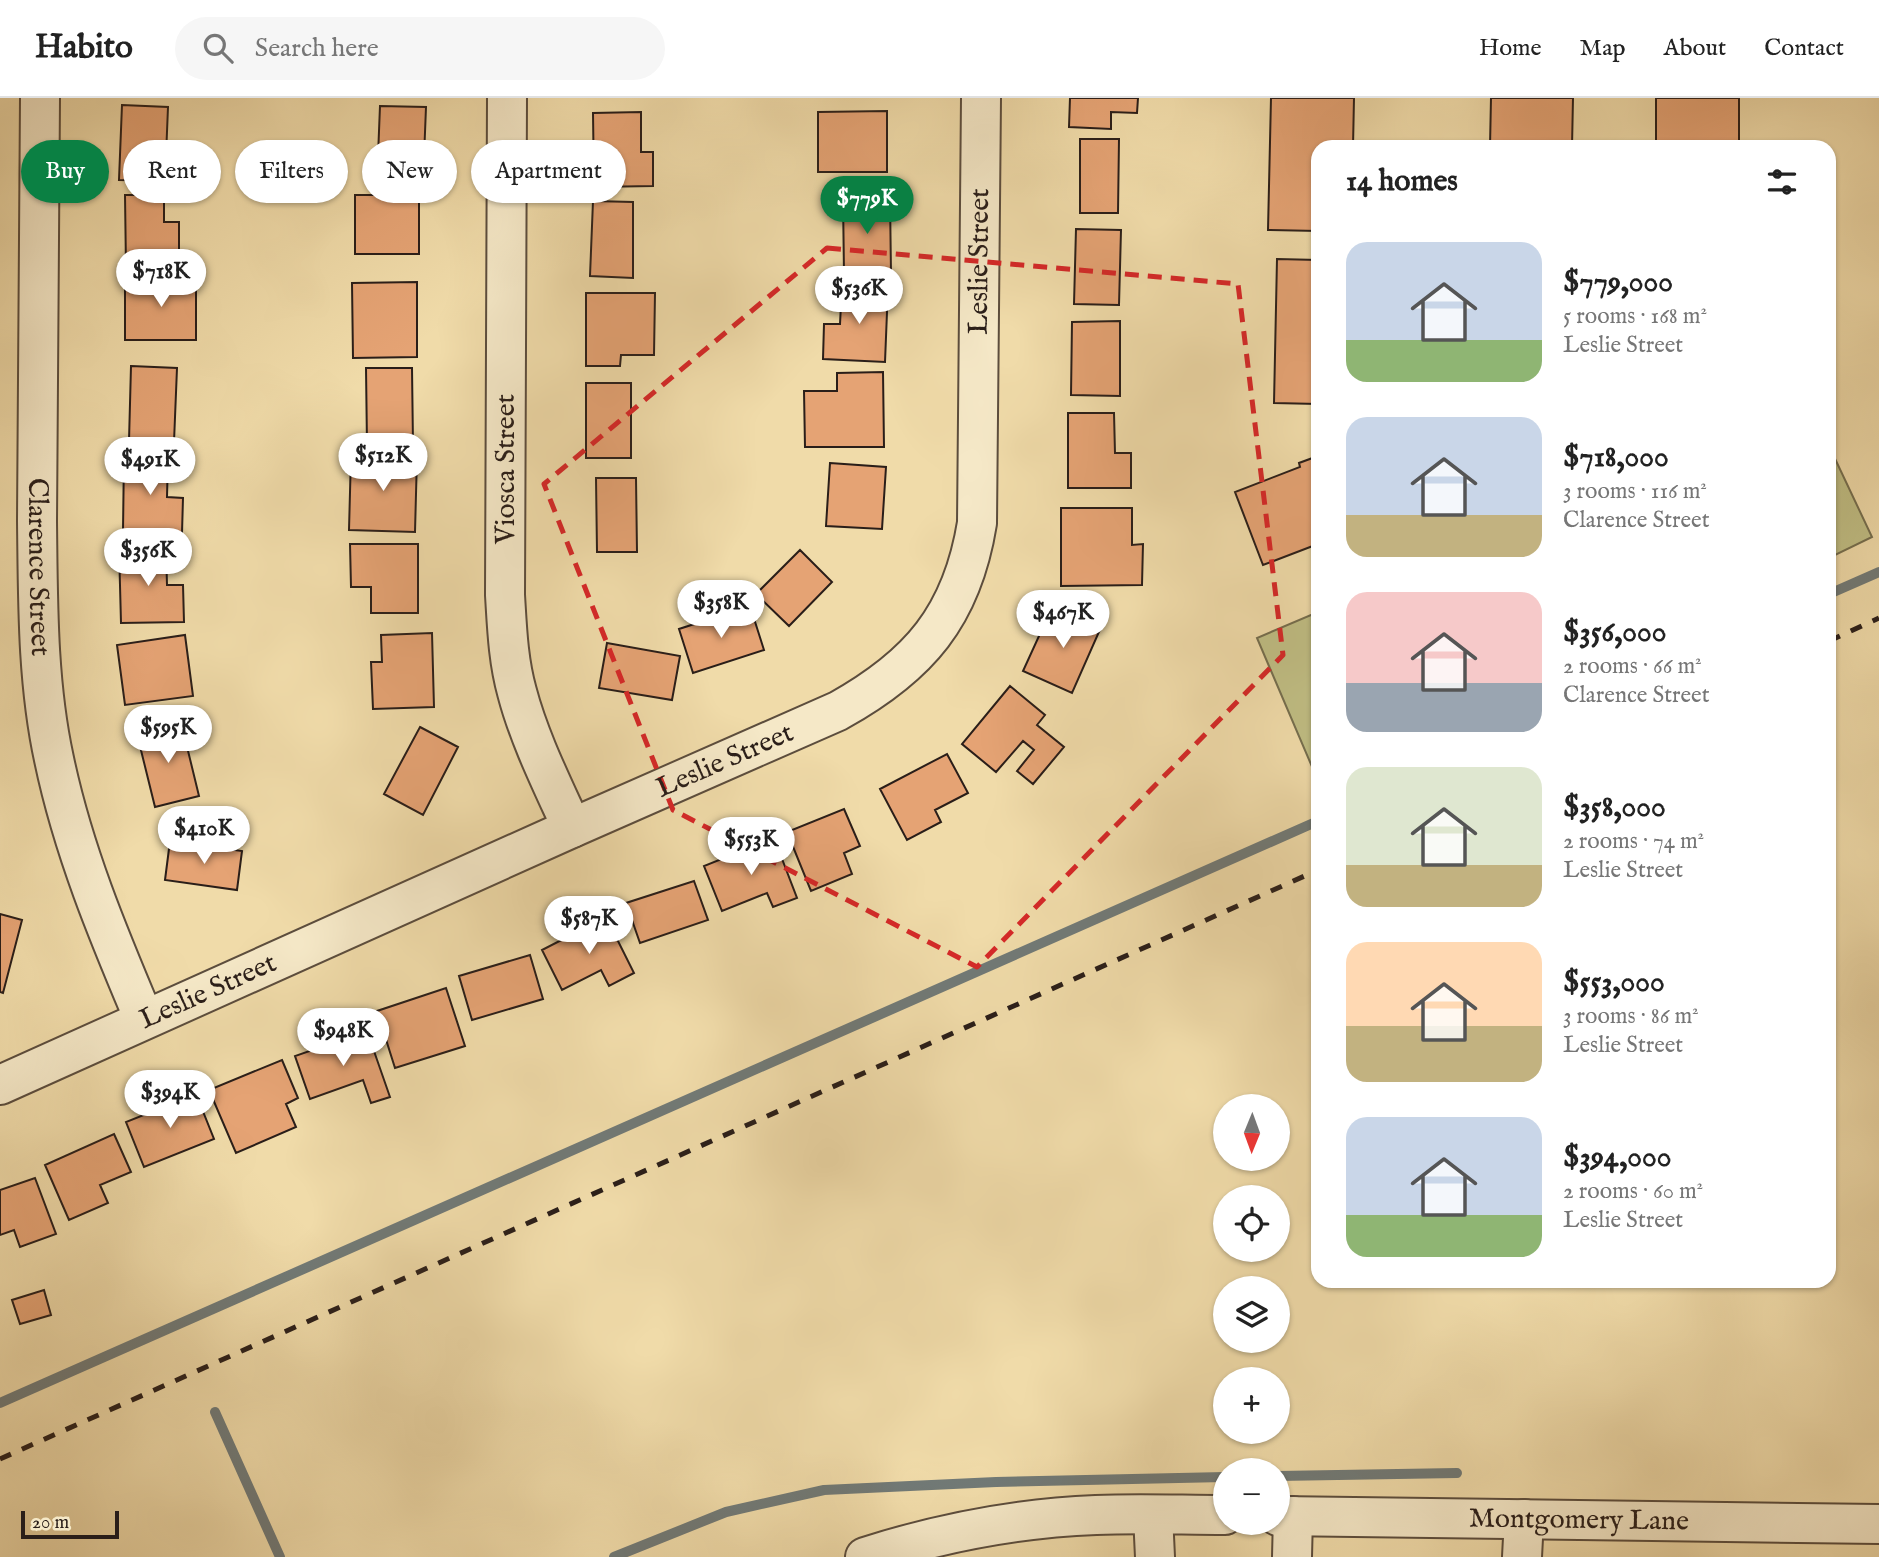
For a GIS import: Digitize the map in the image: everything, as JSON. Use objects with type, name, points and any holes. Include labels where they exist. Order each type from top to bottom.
[{"type":"street","name":"Clarence Street","points":[[40,98],[37,583],[45,700],[53,756],[77,846],[98,909],[144,1019]]},
{"type":"street","name":"Viosca Street","points":[[508,98],[507,627],[517,693],[572,828]]},
{"type":"street","name":"Leslie Street","points":[[0,1085],[838,711],[869,694],[916,656],[935,633],[960,584],[972,555],[977,523],[981,98]]},
{"type":"street","points":[[1153,1515],[1155,1557]]},
{"type":"street","points":[[865,1557],[926,1539],[1045,1518],[1213,1516]]},
{"type":"street","name":"Montgomery Lane","points":[[1290,1516],[1879,1524]]},
{"type":"street","points":[[1522,1557],[1524,1518]]},
{"type":"street","points":[[1288,1535],[1292,1557]]},
{"type":"highlighted area","points":[[827,248],[1238,284],[1283,655],[977,967],[673,810],[544,484]]},
{"type":"shaded area","points":[[1836,461],[1872,537],[1836,555]]},
{"type":"shaded area","points":[[1311,615],[1311,764],[1257,638]]},
{"type":"building","points":[[1070,98],[1138,98],[1137,113],[1111,112],[1111,129],[1069,127]]},
{"type":"building","points":[[1271,98],[1354,98],[1353,140],[1311,140],[1311,231],[1268,230]]},
{"type":"building","points":[[1491,98],[1573,98],[1572,140],[1490,140]]},
{"type":"building","points":[[1656,98],[1739,98],[1739,140],[1656,140]]},
{"type":"building","points":[[122,105],[168,107],[167,140],[123,140],[123,180],[119,180]]},
{"type":"building","points":[[380,106],[426,107],[425,140],[379,140]]},
{"type":"building","points":[[887,111],[887,172],[818,172],[818,112]]},
{"type":"building","points":[[641,112],[641,152],[653,152],[653,186],[626,186],[626,140],[593,140],[593,113]]},
{"type":"building","points":[[1080,139],[1119,139],[1118,213],[1080,213]]},
{"type":"building","points":[[355,195],[362,195],[362,203],[419,203],[419,254],[355,254]]},
{"type":"building","points":[[843,198],[890,198],[891,274],[844,274]]},
{"type":"building","points":[[633,202],[633,278],[590,276],[593,203]]},
{"type":"building","points":[[125,203],[164,203],[164,222],[179,222],[179,268],[126,268]]},
{"type":"building","points":[[1076,229],[1121,230],[1119,305],[1074,304]]},
{"type":"building","points":[[1277,259],[1311,260],[1311,404],[1274,403]]},
{"type":"building","points":[[196,278],[196,340],[125,340],[125,279]]},
{"type":"building","points":[[417,282],[417,357],[353,358],[352,283]]},
{"type":"building","points":[[842,285],[888,287],[885,362],[823,359],[824,324],[840,324]]},
{"type":"building","points":[[586,293],[655,293],[654,355],[621,355],[620,366],[586,366]]},
{"type":"building","points":[[1120,321],[1120,396],[1071,395],[1072,322]]},
{"type":"building","points":[[131,366],[177,368],[174,442],[129,441]]},
{"type":"building","points":[[366,368],[412,368],[413,444],[367,445]]},
{"type":"building","points":[[883,372],[884,447],[805,447],[804,391],[837,391],[837,373]]},
{"type":"building","points":[[586,383],[631,383],[631,458],[586,458]]},
{"type":"building","points":[[1068,413],[1114,413],[1115,453],[1131,453],[1131,488],[1068,488]]},
{"type":"building","points":[[124,455],[168,457],[167,497],[183,498],[182,533],[123,531]]},
{"type":"building","points":[[351,455],[417,456],[415,532],[349,530]]},
{"type":"building","points":[[1311,459],[1311,547],[1263,565],[1235,492],[1300,467],[1299,463]]},
{"type":"building","points":[[830,463],[886,467],[882,529],[826,526]]},
{"type":"building","points":[[596,478],[636,478],[637,552],[597,552]]},
{"type":"building","points":[[1061,508],[1132,508],[1132,545],[1143,544],[1142,585],[1061,586]]},
{"type":"building","points":[[350,544],[418,544],[418,613],[371,613],[371,587],[351,587]]},
{"type":"building","points":[[166,547],[167,585],[183,585],[184,622],[121,623],[119,548]]},
{"type":"building","points":[[800,550],[832,582],[789,626],[756,594]]},
{"type":"building","points":[[750,606],[764,650],[693,673],[679,629]]},
{"type":"building","points":[[1061,606],[1102,625],[1072,693],[1023,671],[1044,625],[1051,628]]},
{"type":"building","points":[[432,633],[434,707],[373,709],[371,662],[382,662],[381,635]]},
{"type":"building","points":[[185,635],[193,696],[125,705],[117,645]]},
{"type":"building","points":[[607,643],[680,656],[672,700],[599,688]]},
{"type":"building","points":[[1010,686],[1045,715],[1037,725],[1064,747],[1033,784],[1017,771],[1034,750],[1023,741],[996,772],[962,744]]},
{"type":"building","points":[[181,722],[199,796],[155,807],[137,734]]},
{"type":"building","points":[[420,727],[458,747],[423,815],[384,794]]},
{"type":"building","points":[[947,754],[968,793],[935,810],[941,822],[907,840],[880,789]]},
{"type":"building","points":[[844,809],[860,846],[844,853],[852,874],[811,891],[787,832]]},
{"type":"building","points":[[774,838],[797,898],[773,907],[767,893],[722,911],[704,866]]},
{"type":"building","points":[[170,841],[242,851],[237,890],[165,880]]},
{"type":"building","points":[[694,881],[708,920],[640,943],[626,903]]},
{"type":"building","points":[[0,914],[22,920],[3,993],[0,992]]},
{"type":"building","points":[[606,917],[634,973],[609,986],[601,970],[562,990],[542,950]]},
{"type":"building","points":[[530,955],[543,999],[472,1020],[459,976]]},
{"type":"building","points":[[446,988],[465,1046],[395,1068],[377,1011]]},
{"type":"building","points":[[367,1031],[390,1097],[371,1103],[363,1080],[310,1099],[295,1056]]},
{"type":"building","points":[[282,1060],[298,1098],[286,1104],[296,1127],[236,1153],[209,1090]]},
{"type":"building","points":[[196,1094],[214,1139],[144,1167],[126,1122]]},
{"type":"building","points":[[114,1134],[131,1172],[100,1185],[108,1203],[69,1220],[45,1165]]},
{"type":"building","points":[[35,1178],[56,1234],[20,1247],[14,1230],[0,1235],[0,1190]]},
{"type":"building","points":[[44,1290],[51,1315],[20,1324],[12,1300]]},
{"type":"waterway","points":[[1836,591],[1879,572]]},
{"type":"waterway","points":[[0,1403],[1311,824]]},
{"type":"waterway","points":[[215,1412],[280,1557]]},
{"type":"waterway","points":[[1290,1476],[1457,1473]]},
{"type":"waterway","points":[[614,1557],[726,1512],[824,1490],[996,1482],[1213,1477]]},
{"type":"railway","points":[[1836,638],[1879,618]]},
{"type":"railway","points":[[0,1459],[1311,873]]}]
